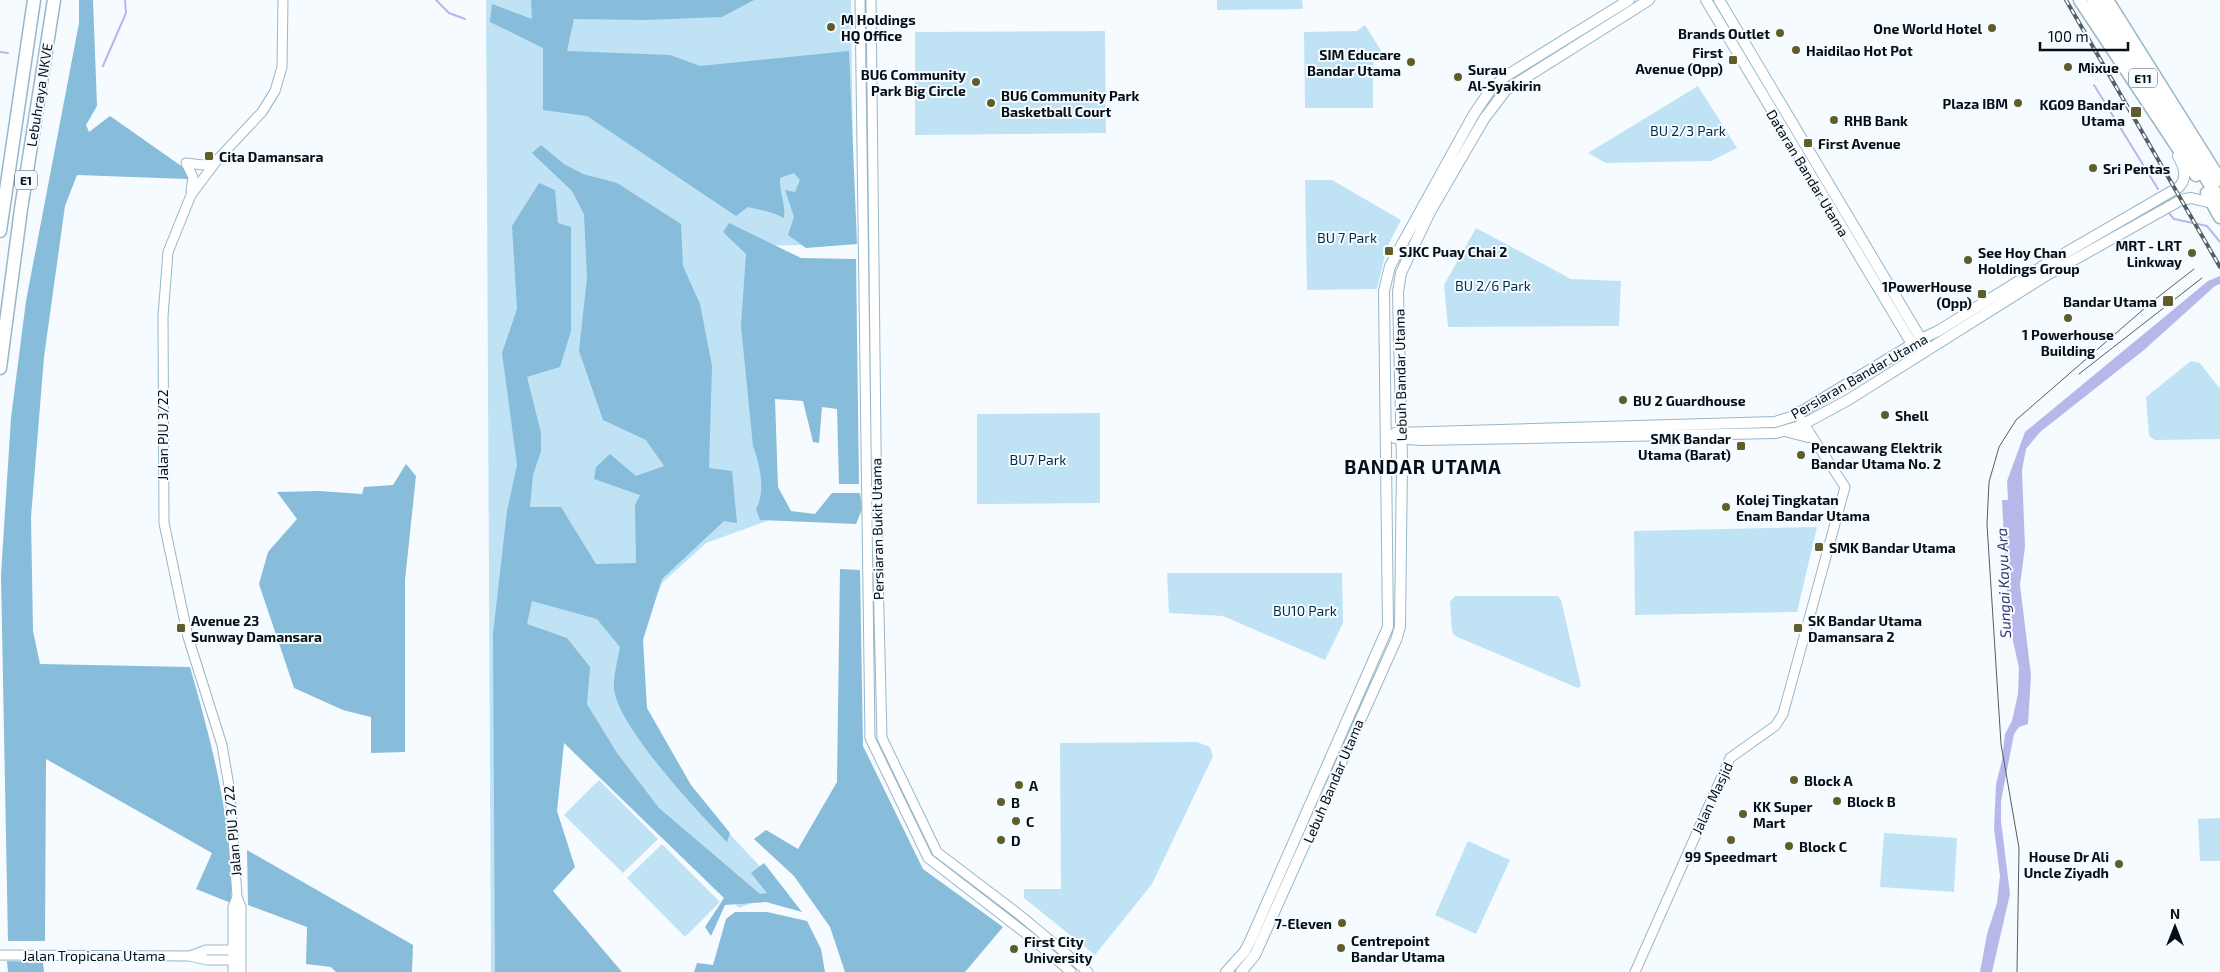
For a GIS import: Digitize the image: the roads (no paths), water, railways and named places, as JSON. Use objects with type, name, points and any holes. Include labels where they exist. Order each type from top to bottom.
[{"type":"highway","name":"Lebuhraya NKVE","points":[[0,231],[34,0]]},
{"type":"highway","name":"Lebuhraya NKVE","points":[[0,368],[21,209],[54,0]]},
{"type":"highway","points":[[2080,0],[2162,125],[2216,201],[2220,217]]},
{"type":"highway","name":"E11","points":[[2094,0],[2115,25],[2168,97],[2220,180]]},
{"type":"highway","name":"E11","points":[[2107,0],[2115,25],[2180,134],[2216,201]]},
{"type":"highway","points":[[2114,0],[2154,66],[2168,97]]},
{"type":"highway","points":[[2180,134],[2183,145],[2202,183]]},
{"type":"main road","name":"Lebuh Bandar Utama","points":[[1226,972],[1245,951],[1251,939],[1388,628],[1384,284],[1390,266],[1474,114],[1491,89],[1506,76],[1629,0]]},
{"type":"main road","name":"Lebuh Bandar Utama","points":[[1241,972],[1255,955],[1396,640],[1400,627],[1402,462],[1398,436],[1400,412],[1398,292],[1401,273],[1430,212],[1484,119],[1506,90],[1649,0]]},
{"type":"main road","name":"Dataran Bandar Utama","points":[[1706,0],[1904,332],[1917,344]]},
{"type":"main road","name":"Dataran Bandar Utama","points":[[1719,0],[1910,321],[1917,344]]},
{"type":"main road","points":[[2162,125],[2184,166],[2183,182],[2179,187]]},
{"type":"main road","points":[[1828,184],[1825,189],[1890,298],[1891,310]]},
{"type":"main road","points":[[2179,187],[2187,186],[2190,191],[2188,196],[2181,200]]},
{"type":"main road","name":"Persiaran Bandar Utama","points":[[1420,436],[1775,422],[1795,415],[1917,344],[2033,271],[2179,187]]},
{"type":"main road","points":[[2181,200],[2191,198],[2216,201]]},
{"type":"main road","name":"Persiaran Bandar Utama","points":[[1398,436],[1776,433],[1785,431],[1819,416],[1966,328],[2046,275],[2181,200]]},
{"type":"main road","points":[[2119,222],[2125,231]]},
{"type":"main road","points":[[1384,296],[1392,293],[1401,273]]},
{"type":"main road","points":[[1910,321],[1923,330],[1938,331]]},
{"type":"main road","points":[[1874,383],[1880,376],[1916,353],[1917,344],[1930,345],[1960,328],[1966,328]]},
{"type":"main road","points":[[1900,353],[1905,339],[1904,332]]},
{"type":"main road","points":[[1400,412],[1408,426],[1420,436],[1408,450],[1402,462]]},
{"type":"main road","points":[[1785,431],[1810,436],[1819,416]]},
{"type":"main road","points":[[1386,420],[1398,436],[1387,457]]},
{"type":"street","name":"Jalan PJU 3/22","points":[[241,972],[237,960],[237,950],[241,907],[237,897],[230,792],[222,745],[188,637],[164,523],[162,385],[165,277],[170,244],[190,194],[218,159],[262,112],[275,91],[282,67],[283,0]]},
{"type":"street","name":"Persiaran Bukit Utama","points":[[860,0],[870,738],[928,858],[1029,936],[1071,972]]},
{"type":"street","name":"Persiaran Bukit Utama","points":[[871,0],[877,530],[882,738],[937,852],[1021,916],[1088,972]]},
{"type":"street","points":[[190,194],[193,177],[186,163],[203,165],[218,159]]},
{"type":"street","name":"Jalan Masjid","points":[[1635,972],[1730,758],[1781,720],[1842,495],[1840,484],[1795,415]]},
{"type":"street","name":"Jalan Tropicana Utama","points":[[189,956],[206,950],[237,950]]},
{"type":"street","name":"Jalan Tropicana Utama","points":[[0,955],[189,956],[207,960],[237,960]]},
{"type":"street","name":"Jalan PJU 3/22","points":[[232,972],[237,960]]},
{"type":"waterway","points":[[103,66],[126,13],[125,0]]},
{"type":"waterway","points":[[436,0],[449,13],[465,19]]},
{"type":"waterway","points":[[0,52],[8,53]]},
{"type":"waterway","points":[[2094,85],[2158,189]]},
{"type":"waterway","points":[[2168,212],[2174,219],[2207,226],[2220,242]]},
{"type":"tram line","points":[[2017,972],[2019,848],[2001,744],[1987,524],[1989,482],[1999,447],[2016,420],[2153,301],[2194,269]]},
{"type":"tram line","points":[[2079,374],[2202,278]]},
{"type":"railway","points":[[2066,0],[2220,267]]},
{"type":"place","name":"M Holdings HQ Office","points":[[831,27]]},
{"type":"place","name":"One World Hotel","points":[[1992,28]]},
{"type":"place","name":"Brands Outlet","points":[[1780,33]]},
{"type":"place","name":"Haidilao Hot Pot","points":[[1796,50]]},
{"type":"place","name":"First Avenue (Opp)","points":[[1733,60]]},
{"type":"place","name":"SIM Educare Bandar Utama","points":[[1411,62]]},
{"type":"place","name":"Mixue","points":[[2068,67]]},
{"type":"place","name":"Surau Al-Syakirin","points":[[1458,77]]},
{"type":"place","name":"BU6 Community Park Big Circle","points":[[976,82]]},
{"type":"place","name":"BU6 Community Park Basketball Court","points":[[991,103]]},
{"type":"place","name":"Plaza IBM","points":[[2018,103]]},
{"type":"place","name":"KG09 Bandar Utama","points":[[2136,112]]},
{"type":"place","name":"RHB Bank","points":[[1834,120]]},
{"type":"place","name":"First Avenue","points":[[1808,143]]},
{"type":"place","name":"Cita Damansara","points":[[209,156]]},
{"type":"place","name":"Sri Pentas","points":[[2093,168]]},
{"type":"place","name":"SJKC Puay Chai 2","points":[[1389,251]]},
{"type":"place","name":"MRT - LRT Linkway","points":[[2192,253]]},
{"type":"place","name":"See Hoy Chan Holdings Group","points":[[1968,260]]},
{"type":"place","name":"1PowerHouse (Opp)","points":[[1982,294]]},
{"type":"place","name":"Bandar Utama","points":[[2168,301]]},
{"type":"place","name":"1 Powerhouse Building","points":[[2068,318]]},
{"type":"place","name":"BU 2 Guardhouse","points":[[1623,400]]},
{"type":"place","name":"Shell","points":[[1885,415]]},
{"type":"place","name":"SMK Bandar Utama (Barat)","points":[[1741,446]]},
{"type":"place","name":"Pencawang Elektrik Bandar Utama No. 2","points":[[1801,455]]},
{"type":"place","name":"Kolej Tingkatan Enam Bandar Utama","points":[[1726,507]]},
{"type":"place","name":"SMK Bandar Utama","points":[[1819,547]]},
{"type":"place","name":"Avenue 23 Sunway Damansara","points":[[181,628]]},
{"type":"place","name":"SK Bandar Utama Damansara 2","points":[[1798,628]]},
{"type":"place","name":"Block A","points":[[1794,780]]},
{"type":"place","name":"A","points":[[1019,785]]},
{"type":"place","name":"Block B","points":[[1837,801]]},
{"type":"place","name":"B","points":[[1001,802]]},
{"type":"place","name":"KK Super Mart","points":[[1743,814]]},
{"type":"place","name":"C","points":[[1016,821]]},
{"type":"place","name":"D","points":[[1001,840]]},
{"type":"place","name":"99 Speedmart","points":[[1731,840]]},
{"type":"place","name":"Block C","points":[[1789,846]]},
{"type":"place","name":"House Dr Ali Uncle Ziyadh","points":[[2119,864]]},
{"type":"place","name":"7-Eleven","points":[[1342,923]]},
{"type":"place","name":"Centrepoint Bandar Utama","points":[[1341,948]]},
{"type":"place","name":"First City University","points":[[1014,949]]},
{"type":"district","name":"BANDAR UTAMA","points":[[1423,466]]},
{"type":"park label","name":"BU 2/3 Park","points":[[1688,130]]},
{"type":"park label","name":"BU 7 Park","points":[[1347,237]]},
{"type":"park label","name":"BU 2/6 Park","points":[[1493,285]]},
{"type":"park label","name":"BU7 Park","points":[[1038,459]]},
{"type":"park label","name":"BU10 Park","points":[[1305,610]]},
{"type":"water label","name":"Sungai Kayu Ara","points":[[2003,583]]}]
